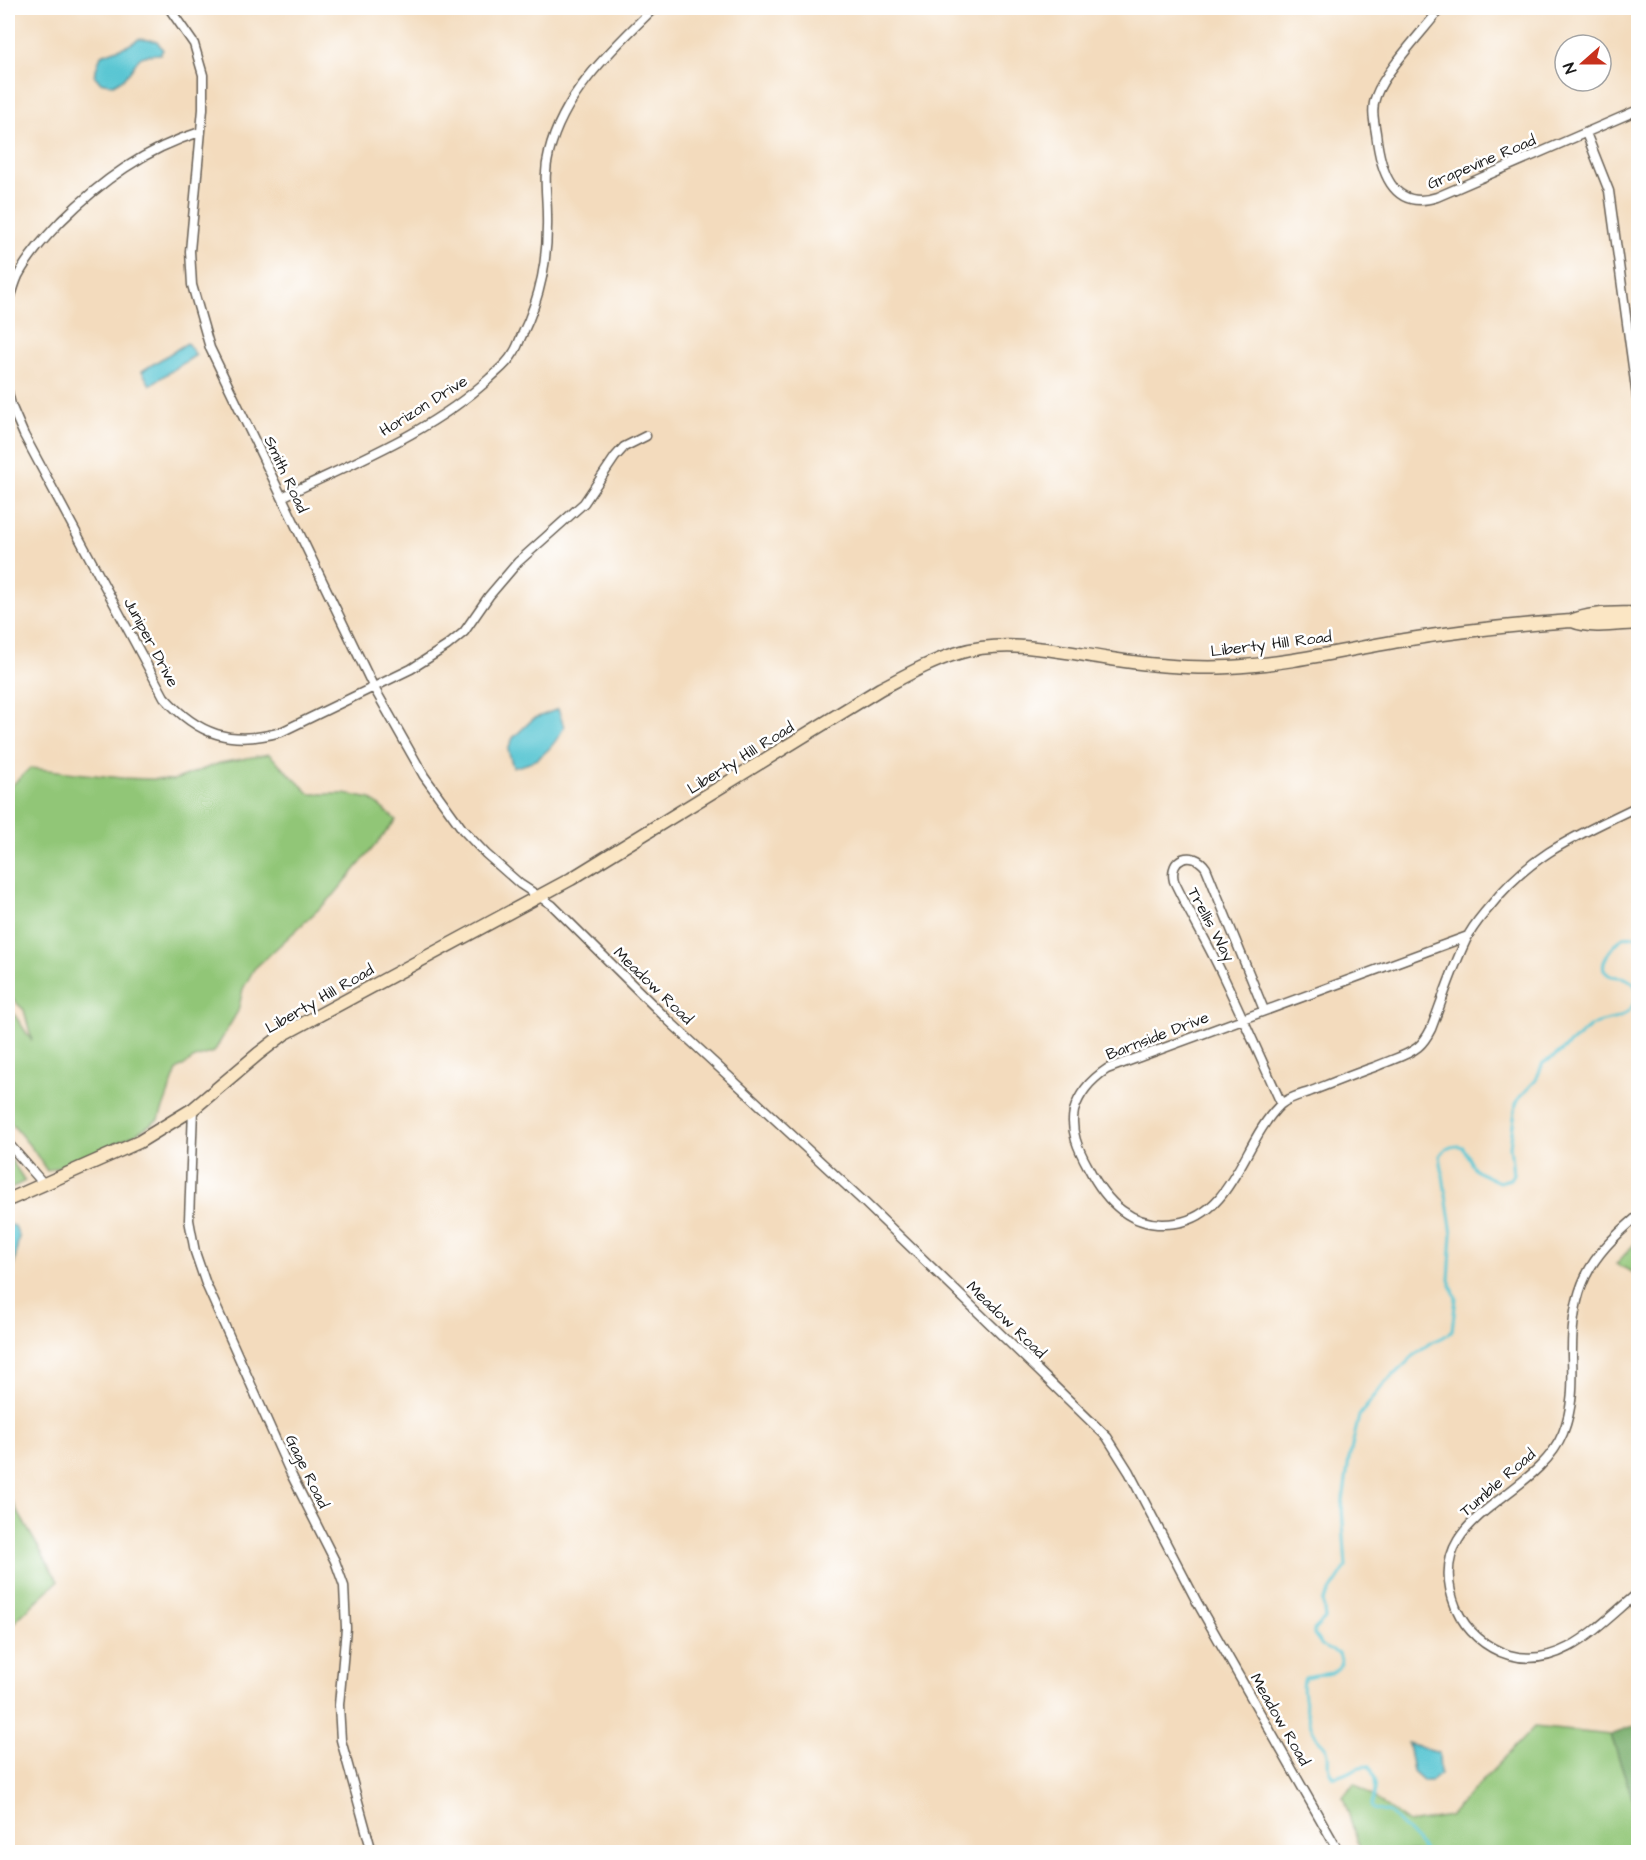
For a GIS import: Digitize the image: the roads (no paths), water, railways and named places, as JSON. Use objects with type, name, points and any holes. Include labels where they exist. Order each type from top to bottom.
[{"type":"street","name":"Smith Road","points":[[169,8],[194,44],[201,65],[204,86],[190,251],[192,285],[213,355],[373,686],[424,776],[463,830],[520,884],[540,895]]},
{"type":"street","name":"Horizon Drive","points":[[282,497],[392,443],[446,412],[474,393],[512,356],[534,308],[546,262],[547,214],[544,182],[554,137],[573,99],[587,79],[613,48],[654,8]]},
{"type":"street","name":"Grapevine Road","points":[[1441,8],[1388,76],[1377,92],[1374,104],[1377,146],[1390,185],[1396,191],[1410,198],[1428,200],[1638,110]]},
{"type":"street","points":[[8,306],[18,277],[35,249],[80,201],[105,180],[132,162],[160,147],[200,132]]},
{"type":"street","points":[[1586,133],[1609,191],[1638,404]]},
{"type":"street","points":[[1628,331],[1638,328]]},
{"type":"street","name":"Juniper Drive","points":[[8,392],[24,435],[164,697],[178,713],[196,726],[216,735],[238,739],[260,738],[281,732],[411,669],[447,646],[464,632],[503,578],[518,562],[584,503],[624,447],[646,436]]},
{"type":"street","name":"Liberty Hill Road","points":[[8,1200],[140,1142],[193,1109],[284,1034],[571,879],[880,689],[959,652],[1002,646],[1056,650],[1154,665],[1231,667],[1512,625],[1638,613]]},
{"type":"street","name":"Liberty Hill Road","points":[[1571,621],[1591,625],[1638,623]]},
{"type":"street","points":[[1281,1103],[1398,1058],[1418,1047],[1431,1029],[1468,936],[1500,893],[1515,877],[1541,856],[1638,806]]},
{"type":"street","name":"Trellis Way","points":[[1264,1010],[1206,868],[1193,858],[1182,859],[1174,866],[1174,881],[1190,916],[1218,965],[1281,1103]]},
{"type":"street","name":"Meadow Road","points":[[540,895],[668,1020],[862,1200],[1107,1437],[1129,1472],[1198,1604],[1339,1852]]},
{"type":"street","name":"Barnside Drive","points":[[1281,1103],[1222,1195],[1207,1211],[1188,1221],[1166,1225],[1134,1219],[1116,1207],[1102,1191],[1080,1153],[1074,1132],[1074,1111],[1083,1091],[1098,1075],[1117,1064],[1468,936]]},
{"type":"street","name":"Gage Road","points":[[193,1109],[188,1186],[189,1220],[196,1256],[206,1284],[286,1464],[335,1561],[344,1586],[346,1628],[339,1705],[341,1740],[372,1852]]},
{"type":"street","points":[[8,1143],[43,1183]]},
{"type":"street","name":"Tumble Road","points":[[1638,1216],[1604,1247],[1582,1284],[1575,1305],[1572,1326],[1573,1383],[1570,1408],[1557,1446],[1550,1457],[1530,1476],[1469,1524],[1455,1547],[1450,1574],[1452,1594],[1459,1614],[1475,1636],[1498,1651],[1525,1658],[1551,1655],[1574,1645],[1638,1593]]},
{"type":"water","points":[[139,39],[157,41],[163,50],[160,54],[140,58],[125,77],[113,85],[100,82],[94,75],[101,55]]},
{"type":"water","points":[[187,343],[196,355],[150,385],[142,371]]},
{"type":"water","points":[[558,709],[564,727],[550,748],[530,763],[513,767],[508,750],[513,738],[533,719]]},
{"type":"water","points":[[8,1224],[15,1226],[19,1236],[14,1265],[8,1269]]},
{"type":"water","points":[[1408,1743],[1439,1753],[1440,1774],[1431,1781],[1424,1781],[1413,1771]]},
{"type":"waterway","points":[[1425,1852],[1390,1813],[1373,1809],[1371,1806],[1375,1786],[1370,1767],[1361,1767],[1333,1777],[1328,1766],[1327,1750],[1314,1733],[1304,1699],[1305,1678],[1329,1674],[1342,1663],[1339,1654],[1322,1646],[1314,1635],[1314,1630],[1325,1619],[1323,1602],[1346,1567],[1342,1508],[1349,1459],[1359,1416],[1383,1385],[1419,1351],[1452,1330],[1456,1298],[1449,1280],[1452,1234],[1440,1156],[1450,1147],[1463,1147],[1478,1172],[1499,1182],[1510,1179],[1513,1174],[1510,1146],[1516,1104],[1536,1080],[1543,1063],[1554,1057],[1591,1026],[1622,1016],[1631,1008],[1636,998],[1636,987],[1627,979],[1609,975],[1603,966],[1607,955],[1623,937],[1638,936]]}]
